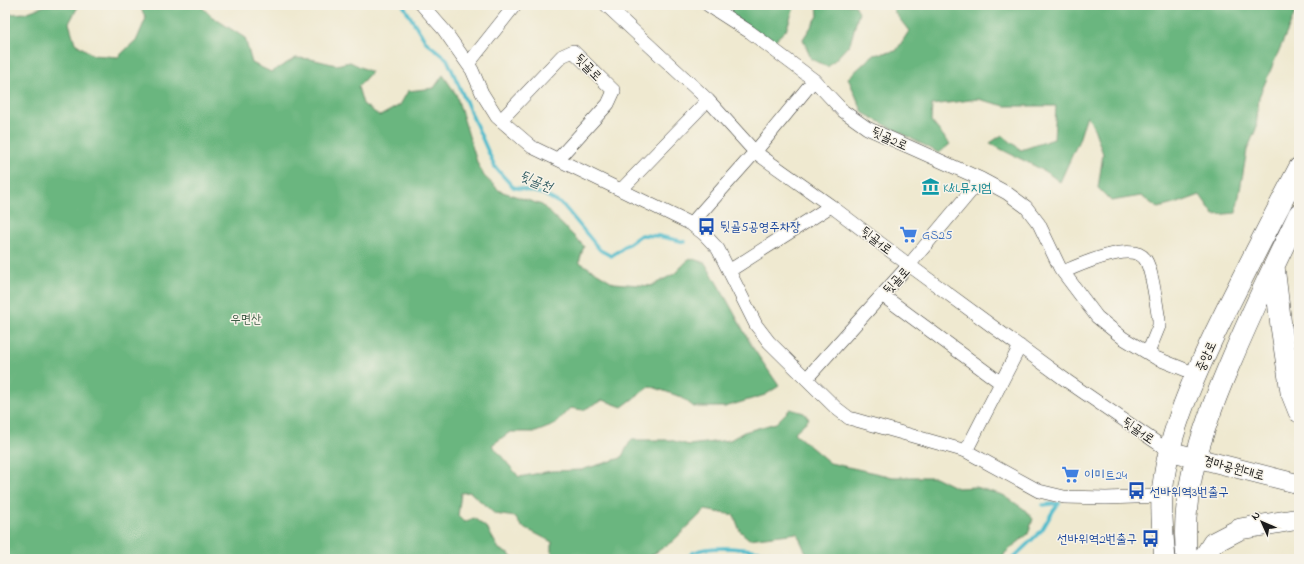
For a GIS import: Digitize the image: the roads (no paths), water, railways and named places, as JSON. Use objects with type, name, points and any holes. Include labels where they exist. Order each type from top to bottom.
[{"type":"main road","name":"중앙로","points":[[1165,559],[1162,496],[1169,451],[1196,374],[1241,278],[1299,168]]},
{"type":"main road","name":"중앙로","points":[[1187,559],[1185,542],[1188,502],[1196,458],[1212,407],[1246,324],[1299,214]]},
{"type":"main road","points":[[1274,266],[1291,392],[1299,412]]},
{"type":"main road","points":[[1203,559],[1214,543],[1240,529],[1299,519]]},
{"type":"street","points":[[422,5],[444,30],[468,64],[482,93],[497,117],[532,147],[622,189],[691,224],[704,234],[718,250],[756,325],[770,342],[836,408],[849,418],[966,450],[1039,491],[1064,497],[1106,498],[1162,496]]},
{"type":"street","points":[[468,64],[515,5]]},
{"type":"street","name":"뒷골1로","points":[[606,5],[708,100],[755,152],[831,206],[1067,381],[1169,451]]},
{"type":"street","name":"뒷골2로","points":[[708,5],[750,32],[814,80],[843,111],[867,128],[982,179],[1026,207],[1038,224],[1063,272],[1097,317],[1123,338],[1156,358],[1196,374]]},
{"type":"street","name":"뒷골로","points":[[502,120],[562,56],[573,51],[614,91],[608,104],[558,159]]},
{"type":"street","points":[[691,224],[755,152],[814,80]]},
{"type":"street","points":[[622,189],[708,100]]},
{"type":"street","name":"뒷골로","points":[[807,378],[909,265],[982,179]]},
{"type":"street","points":[[729,271],[831,206]]},
{"type":"street","points":[[1063,272],[1088,261],[1125,253],[1134,253],[1144,258],[1150,272],[1159,320],[1159,326],[1148,353]]},
{"type":"street","points":[[882,295],[1001,384]]},
{"type":"street","points":[[966,450],[1020,346]]},
{"type":"street","name":"경마공원대로","points":[[1169,451],[1299,484]]},
{"type":"waterway","name":"뒷골천","points":[[403,5],[426,42],[447,59],[495,167],[513,187],[543,194],[563,205],[600,250],[611,256],[641,235],[658,236],[685,242]]},
{"type":"waterway","name":"뒷골천","points":[[1043,505],[1059,503]]},
{"type":"waterway","points":[[1012,559],[1042,530],[1059,503]]},
{"type":"waterway","points":[[685,559],[704,549],[716,548],[759,551],[794,559]]},
{"type":"place","name":"K&L뮤지엄","points":[[930,187]]},
{"type":"place","name":"뒷골5공영주차장","points":[[707,226]]},
{"type":"place","name":"GS25","points":[[909,234]]},
{"type":"place","name":"이미트24","points":[[1071,474]]},
{"type":"place","name":"선바위역3번출구","points":[[1137,491]]},
{"type":"place","name":"선바위역2번출구","points":[[1150,538]]},
{"type":"park label","name":"우면산","points":[[246,318]]}]
